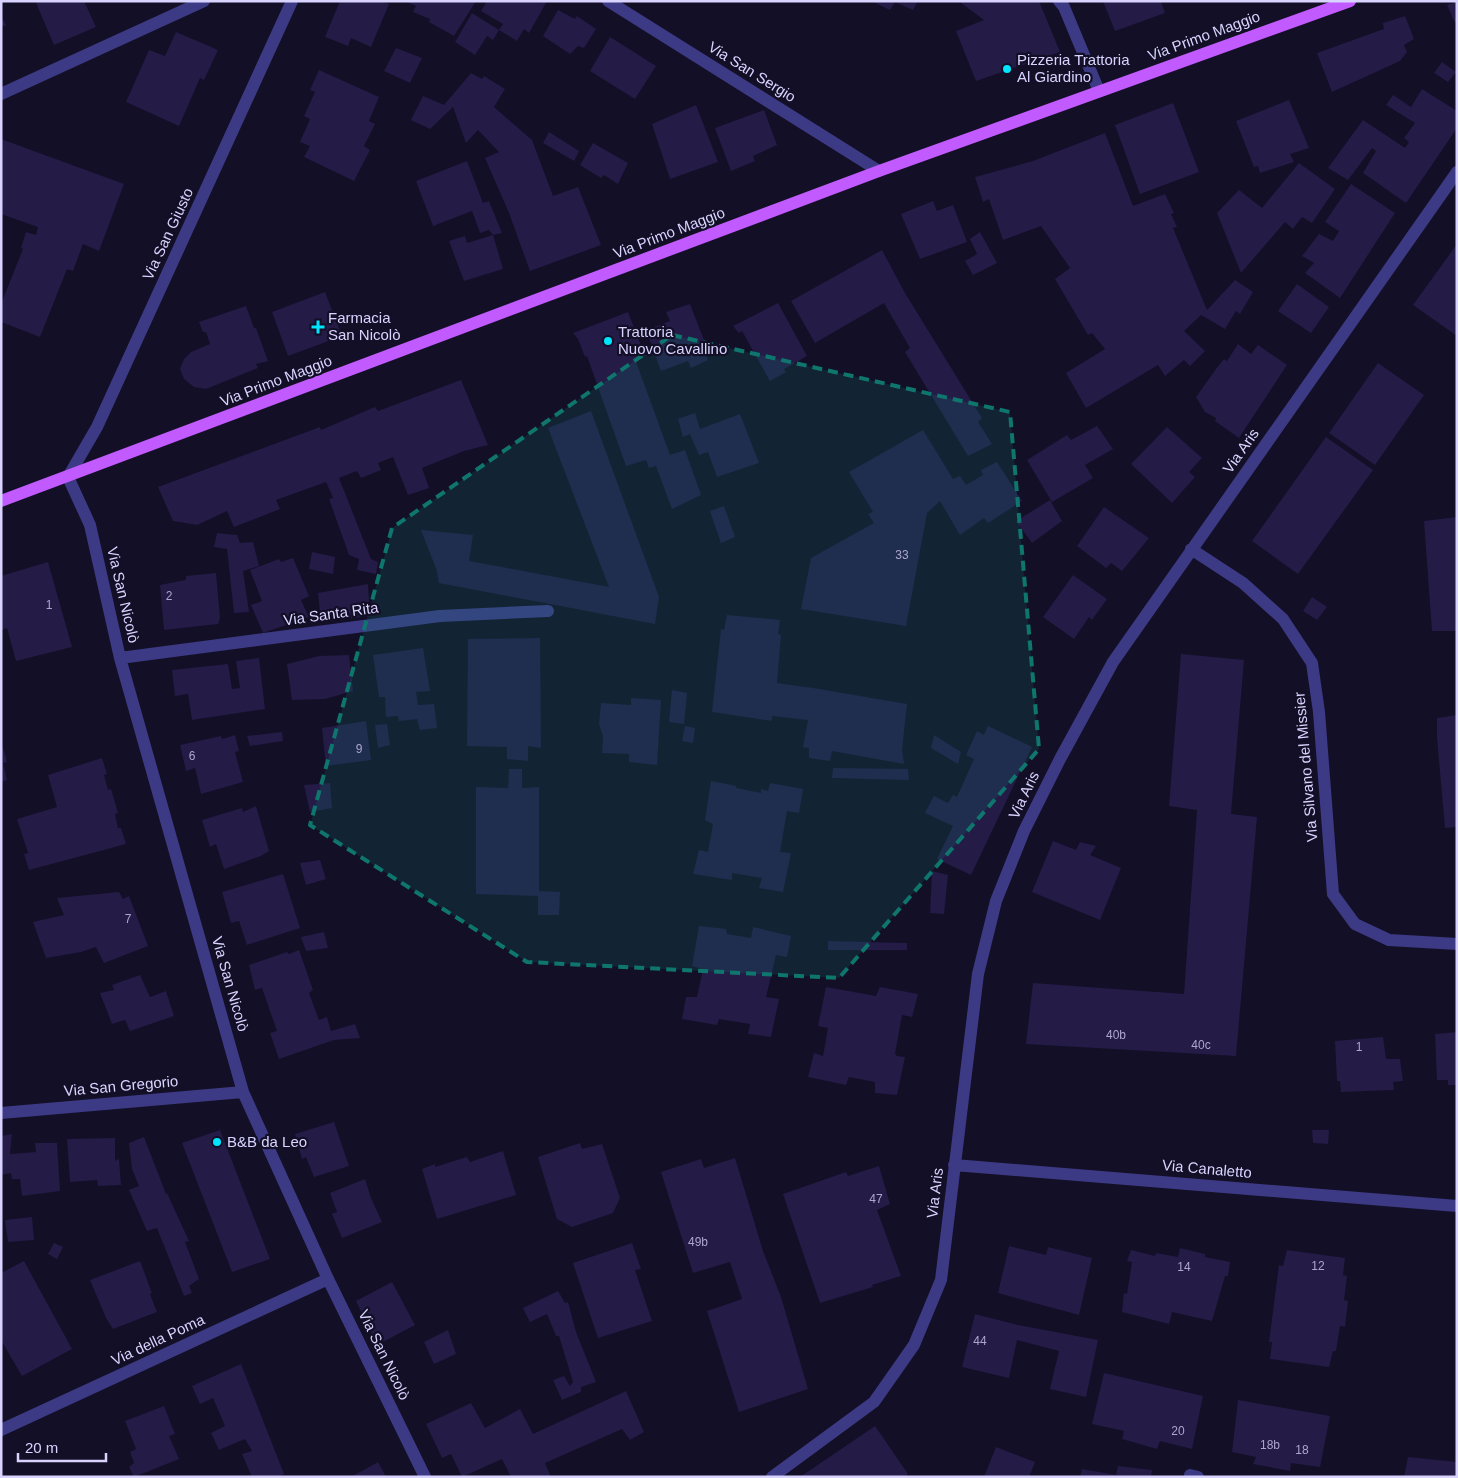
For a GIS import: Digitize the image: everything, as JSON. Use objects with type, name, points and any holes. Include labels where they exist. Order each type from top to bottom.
[{"type":"main road","name":"Via Primo Maggio","points":[[1,501],[879,170],[1350,1]]},
{"type":"street","points":[[1,94],[204,1]]},
{"type":"street","name":"Via San Giusto","points":[[68,477],[98,427],[292,1]]},
{"type":"street","name":"Via San Sergio","points":[[608,1],[879,170]]},
{"type":"street","points":[[1059,1],[1064,8],[1099,91]]},
{"type":"street","name":"Via Aris","points":[[772,1477],[874,1402],[914,1345],[941,1280],[978,974],[996,901],[1028,823],[1060,759],[1113,662],[1457,172]]},
{"type":"street","name":"Via San Nicolò","points":[[68,477],[90,525],[120,658],[243,1092],[328,1279],[425,1477]]},
{"type":"street","name":"Via Silvano del Missier","points":[[1191,549],[1243,583],[1283,619],[1312,663],[1320,712],[1333,894],[1355,924],[1389,940],[1457,944]]},
{"type":"street","name":"Via Santa Rita","points":[[120,658],[440,616],[548,611]]},
{"type":"street","name":"Via San Gregorio","points":[[1,1113],[243,1092]]},
{"type":"street","name":"Via Canaletto","points":[[954,1165],[1457,1206]]},
{"type":"street","name":"Via della Poma","points":[[1,1430],[328,1279]]},
{"type":"street","points":[[1190,1477],[1190,1474],[1198,1477]]},
{"type":"highlighted area","points":[[672,335],[1010,412],[1039,749],[839,978],[527,962],[310,825],[392,528]]},
{"type":"building","points":[[40,1],[84,1],[96,27],[54,45],[36,3]]},
{"type":"building","points":[[340,1],[382,1],[389,4],[371,47],[351,38],[348,46],[325,37]]},
{"type":"building","points":[[405,1],[476,1],[454,36],[429,22],[430,19],[413,12],[416,6]]},
{"type":"building","points":[[487,1],[547,1],[529,33],[524,29],[517,41],[499,30],[503,24],[481,11]]},
{"type":"building","points":[[871,1],[918,1],[913,10],[895,2],[890,10]]},
{"type":"building","points":[[963,1],[1039,1],[1060,52],[976,81],[956,31],[984,20],[961,3]]},
{"type":"building","points":[[1103,1],[1161,1],[1165,13],[1115,31]]},
{"type":"building","points":[[1457,2],[1457,24],[1447,5]]},
{"type":"building","points":[[558,10],[575,19],[577,16],[596,29],[584,48],[578,46],[570,54],[543,36]]},
{"type":"building","points":[[472,13],[499,30],[493,40],[487,36],[475,55],[455,42]]},
{"type":"building","points":[[1,16],[6,25],[1,27]]},
{"type":"building","points":[[1405,16],[1414,39],[1404,45],[1407,52],[1400,61],[1332,92],[1317,53],[1384,29],[1383,23]]},
{"type":"building","points":[[176,32],[218,50],[204,80],[200,78],[179,126],[126,102],[149,50],[165,56]]},
{"type":"building","points":[[610,37],[656,66],[635,99],[590,71]]},
{"type":"building","points":[[396,48],[422,58],[410,83],[384,71]]},
{"type":"building","points":[[1442,62],[1456,72],[1448,82],[1434,73]]},
{"type":"building","points":[[319,70],[379,97],[369,121],[375,124],[364,146],[370,150],[354,181],[304,157],[310,146],[300,142],[310,119],[304,116],[315,92],[310,90]]},
{"type":"building","points":[[471,73],[482,79],[484,76],[505,89],[494,107],[532,140],[553,196],[578,187],[601,245],[530,271],[509,213],[485,158],[499,152],[478,130],[466,143],[453,107],[430,129],[411,120],[423,96],[444,105]]},
{"type":"building","points":[[1422,89],[1457,111],[1457,128],[1406,203],[1363,173],[1376,151],[1372,148],[1348,180],[1328,168],[1363,120],[1405,148],[1409,142],[1404,138],[1415,123],[1386,105],[1393,95],[1411,107]]},
{"type":"building","points":[[1289,100],[1309,148],[1290,154],[1294,162],[1260,173],[1258,166],[1254,167],[1236,121]]},
{"type":"building","points":[[1173,103],[1199,172],[1140,194],[1115,125]]},
{"type":"building","points":[[696,105],[718,162],[670,179],[652,124]]},
{"type":"building","points":[[764,110],[777,145],[753,156],[755,161],[731,171],[715,128]]},
{"type":"building","points":[[549,132],[579,151],[574,161],[543,143]]},
{"type":"building","points":[[1105,133],[1133,206],[1165,194],[1174,213],[1171,214],[1177,227],[1173,228],[1207,310],[1235,280],[1253,292],[1240,314],[1236,311],[1225,329],[1201,315],[1184,331],[1205,351],[1190,366],[1184,360],[1165,376],[1158,365],[1086,408],[1066,373],[1105,349],[1092,333],[1088,335],[1055,279],[1070,268],[1041,226],[1003,240],[989,199],[983,202],[975,177],[1033,161]]},
{"type":"building","points":[[1,139],[124,184],[99,251],[83,244],[73,271],[67,269],[40,337],[1,322],[1,304],[23,249],[21,248],[26,232],[36,235],[38,227],[1,214]]},
{"type":"building","points":[[593,143],[628,163],[618,184],[604,175],[601,178],[580,165]]},
{"type":"building","points":[[467,161],[483,203],[489,201],[502,233],[493,235],[489,230],[480,233],[472,211],[433,226],[416,181]]},
{"type":"building","points":[[1299,163],[1335,189],[1312,223],[1302,217],[1293,229],[1285,222],[1241,273],[1217,213],[1239,190],[1262,208]]},
{"type":"building","points":[[1351,184],[1395,213],[1340,298],[1305,273],[1314,263],[1302,256],[1319,234],[1333,241],[1339,231],[1325,222]]},
{"type":"building","points":[[933,201],[937,211],[953,205],[967,242],[920,259],[901,214]]},
{"type":"building","points":[[980,232],[997,263],[973,275],[965,261],[977,254],[970,239]]},
{"type":"building","points":[[493,235],[503,269],[464,281],[449,241],[465,236],[467,243]]},
{"type":"building","points":[[1457,244],[1457,336],[1413,305]]},
{"type":"building","points":[[882,250],[905,293],[982,418],[978,422],[992,444],[968,456],[905,352],[910,348],[884,303],[815,343],[791,301]]},
{"type":"building","points":[[1297,284],[1329,307],[1311,333],[1278,311]]},
{"type":"building","points":[[325,292],[342,336],[288,356],[272,312]]},
{"type":"building","points":[[778,303],[807,356],[784,369],[786,372],[770,381],[742,331],[739,333],[733,326]]},
{"type":"building","points":[[690,304],[709,353],[706,355],[708,360],[691,368],[688,361],[661,371],[646,330],[670,321],[666,312]]},
{"type":"building","points":[[246,306],[268,361],[256,364],[258,368],[206,389],[194,387],[184,379],[180,369],[184,359],[191,352],[210,344],[206,332],[203,332],[199,322]]},
{"type":"building","points":[[628,312],[645,356],[635,359],[670,455],[685,450],[701,495],[672,509],[656,466],[649,468],[646,460],[626,466],[587,356],[585,357],[578,339],[573,333]]},
{"type":"building","points":[[1238,344],[1251,354],[1258,345],[1287,365],[1239,438],[1215,421],[1216,418],[1205,412],[1196,397],[1224,359],[1227,361]]},
{"type":"building","points":[[1378,363],[1424,395],[1375,465],[1329,433]]},
{"type":"building","points":[[461,380],[488,445],[464,451],[422,468],[429,488],[408,495],[393,457],[378,463],[381,470],[361,478],[357,471],[339,478],[371,559],[378,562],[376,574],[357,570],[359,559],[349,555],[329,499],[333,498],[326,482],[276,500],[280,509],[234,527],[227,511],[197,525],[173,521],[158,487],[320,427],[321,430],[375,407],[378,411]]},
{"type":"building","points":[[591,411],[659,597],[655,624],[439,583],[437,571],[421,530],[473,535],[469,561],[609,587],[548,428]]},
{"type":"building","points":[[695,413],[700,429],[740,414],[759,463],[717,477],[708,452],[699,455],[690,434],[683,437],[678,419]]},
{"type":"building","points":[[1097,426],[1113,449],[1085,465],[1093,478],[1052,502],[1027,460],[1067,435],[1071,440]]},
{"type":"building","points":[[1167,427],[1202,458],[1189,472],[1195,477],[1172,503],[1131,464]]},
{"type":"building","points":[[923,430],[953,479],[960,476],[966,485],[983,475],[981,470],[997,462],[1022,501],[988,523],[984,518],[960,535],[940,501],[927,513],[906,626],[801,609],[811,558],[874,523],[868,514],[873,512],[849,472]]},
{"type":"building","points":[[1326,437],[1373,470],[1298,574],[1252,541]]},
{"type":"building","points":[[1050,500],[1062,521],[1032,543],[1016,521]]},
{"type":"building","points":[[724,506],[735,537],[721,543],[710,511]]},
{"type":"building","points":[[1104,507],[1149,538],[1122,571],[1111,563],[1106,568],[1077,546]]},
{"type":"building","points":[[1457,517],[1457,631],[1432,631],[1424,521]]},
{"type":"building","points":[[217,533],[237,535],[240,543],[253,542],[259,566],[243,571],[249,612],[234,613],[227,549],[214,547]]},
{"type":"building","points":[[312,552],[335,557],[333,574],[309,569]]},
{"type":"building","points":[[293,558],[309,596],[301,600],[309,617],[263,633],[251,605],[262,601],[250,570],[279,559],[281,562]]},
{"type":"building","points":[[48,562],[72,647],[16,661],[7,628],[1,630],[1,576]]},
{"type":"building","points":[[216,573],[220,618],[218,624],[164,630],[160,585],[186,580],[186,576]]},
{"type":"building","points":[[1073,575],[1107,599],[1092,620],[1089,617],[1074,639],[1043,617]]},
{"type":"building","points":[[368,584],[370,616],[321,622],[318,593]]},
{"type":"building","points":[[1312,597],[1327,607],[1317,620],[1303,611]]},
{"type":"building","points":[[727,615],[780,620],[778,634],[781,635],[777,683],[907,704],[902,750],[904,764],[832,751],[830,761],[809,758],[809,748],[803,747],[808,720],[772,716],[772,721],[712,712],[721,629],[724,630]]},
{"type":"building","points":[[540,638],[541,748],[528,746],[528,761],[507,759],[507,747],[467,746],[468,639]]},
{"type":"building","points":[[423,648],[430,691],[416,692],[418,705],[434,704],[437,728],[420,730],[417,719],[399,721],[398,716],[386,717],[385,697],[379,697],[373,655]]},
{"type":"building","points":[[1181,654],[1244,660],[1231,814],[1257,817],[1236,1056],[1026,1044],[1033,983],[1184,994],[1197,810],[1169,806]]},
{"type":"building","points":[[349,655],[353,691],[325,699],[292,700],[287,664],[319,656]]},
{"type":"building","points":[[259,658],[265,709],[192,720],[188,694],[175,696],[172,670],[228,664],[232,689],[240,688],[236,661]]},
{"type":"building","points":[[672,690],[687,693],[684,724],[669,722]]},
{"type":"building","points":[[631,698],[661,700],[657,765],[629,762],[629,754],[602,753],[603,736],[599,724],[601,703],[631,705]]},
{"type":"building","points":[[1457,715],[1457,827],[1445,828],[1437,718]]},
{"type":"building","points":[[366,721],[371,760],[326,766],[322,728]]},
{"type":"building","points":[[387,724],[390,745],[378,748],[375,725]]},
{"type":"building","points":[[685,726],[695,728],[693,743],[682,741]]},
{"type":"building","points":[[988,726],[1032,747],[971,875],[937,859],[953,826],[925,813],[934,796],[948,803],[953,795],[957,797],[974,759],[966,755],[977,731],[984,735]]},
{"type":"building","points":[[282,732],[283,741],[250,746],[247,736]]},
{"type":"building","points":[[235,735],[239,751],[235,752],[243,782],[201,794],[195,768],[186,771],[180,745],[221,736],[222,739]]},
{"type":"building","points":[[934,735],[961,752],[958,764],[931,748]]},
{"type":"building","points":[[2,744],[7,762],[3,763],[7,780],[1,782]]},
{"type":"building","points":[[102,758],[107,774],[104,775],[108,790],[111,789],[118,813],[115,814],[118,828],[121,828],[126,844],[29,870],[24,854],[28,853],[17,819],[57,807],[48,775]]},
{"type":"building","points":[[833,768],[908,769],[909,780],[832,778]]},
{"type":"building","points":[[509,769],[522,769],[522,788],[539,787],[539,891],[560,892],[559,915],[538,915],[538,896],[476,894],[476,787],[508,788]]},
{"type":"building","points":[[711,781],[761,793],[761,789],[768,791],[770,783],[803,789],[799,813],[787,811],[780,852],[791,853],[783,892],[759,888],[762,878],[732,873],[732,880],[693,874],[699,850],[708,852],[713,824],[705,820]]},
{"type":"building","points":[[330,783],[332,808],[310,812],[304,785]]},
{"type":"building","points":[[256,806],[269,851],[261,856],[224,869],[216,844],[210,847],[202,820],[242,808],[243,812]]},
{"type":"building","points":[[1053,841],[1076,850],[1080,842],[1096,846],[1090,855],[1121,868],[1100,920],[1032,892]]},
{"type":"building","points":[[320,860],[326,879],[306,885],[300,863]]},
{"type":"building","points":[[932,871],[948,875],[944,914],[930,913]]},
{"type":"building","points":[[283,874],[300,928],[247,945],[239,921],[231,923],[222,892]]},
{"type":"building","points":[[119,892],[123,899],[129,896],[148,946],[104,963],[96,947],[81,952],[46,958],[33,922],[64,915],[57,898]]},
{"type":"building","points":[[699,926],[726,929],[727,934],[751,938],[753,927],[791,936],[787,957],[776,955],[766,997],[779,999],[771,1037],[748,1034],[750,1024],[719,1019],[717,1025],[682,1019],[686,997],[697,997],[703,969],[692,966]]},
{"type":"building","points":[[324,932],[328,948],[306,951],[301,937]]},
{"type":"building","points":[[828,941],[907,943],[907,950],[828,950]]},
{"type":"building","points":[[299,950],[313,990],[309,993],[319,1020],[327,1017],[331,1031],[355,1024],[360,1038],[334,1040],[279,1059],[270,1033],[277,1031],[262,988],[255,990],[249,965],[287,952],[289,954]]},
{"type":"building","points":[[140,975],[150,997],[166,991],[174,1016],[130,1031],[125,1020],[112,1024],[100,993],[114,990],[112,985]]},
{"type":"building","points":[[826,987],[876,996],[880,987],[918,994],[912,1017],[902,1015],[895,1054],[905,1057],[897,1095],[875,1093],[875,1082],[849,1077],[846,1085],[808,1077],[814,1053],[823,1056],[828,1028],[818,1026]]},
{"type":"building","points":[[1457,1032],[1457,1085],[1448,1085],[1448,1080],[1437,1080],[1435,1034]]},
{"type":"building","points":[[1383,1037],[1386,1059],[1400,1059],[1403,1081],[1393,1082],[1394,1090],[1341,1092],[1340,1081],[1337,1081],[1335,1041]]},
{"type":"building","points":[[334,1122],[349,1166],[314,1177],[306,1157],[302,1159],[295,1134]]},
{"type":"building","points":[[220,1130],[270,1259],[232,1272],[182,1143]]},
{"type":"building","points":[[1312,1130],[1329,1130],[1328,1144],[1313,1143]]},
{"type":"building","points":[[12,1134],[10,1154],[36,1152],[35,1143],[57,1143],[60,1191],[22,1196],[20,1179],[12,1179],[11,1173],[1,1175],[1,1136]]},
{"type":"building","points":[[144,1137],[166,1194],[189,1241],[185,1242],[199,1279],[189,1286],[192,1293],[184,1296],[157,1228],[147,1231],[129,1190],[139,1186],[132,1169],[129,1143]]},
{"type":"building","points":[[115,1138],[115,1161],[119,1159],[121,1185],[98,1186],[97,1180],[70,1182],[67,1139]]},
{"type":"building","points":[[580,1143],[582,1149],[602,1144],[620,1198],[613,1213],[572,1227],[557,1219],[538,1157]]},
{"type":"building","points":[[503,1151],[516,1195],[437,1219],[422,1169],[467,1157],[470,1162]]},
{"type":"building","points":[[735,1158],[763,1251],[781,1297],[808,1389],[739,1412],[707,1311],[742,1299],[730,1262],[693,1273],[661,1172],[701,1159],[704,1168]]},
{"type":"building","points":[[879,1166],[890,1204],[877,1210],[901,1276],[872,1285],[873,1287],[820,1303],[783,1194],[846,1172],[848,1176]]},
{"type":"building","points":[[365,1179],[382,1222],[342,1238],[332,1214],[337,1212],[330,1193]]},
{"type":"building","points":[[32,1217],[34,1240],[8,1242],[5,1220]]},
{"type":"building","points":[[54,1243],[63,1247],[57,1259],[48,1254]]},
{"type":"building","points":[[632,1243],[641,1269],[635,1270],[652,1321],[598,1338],[573,1263]]},
{"type":"building","points":[[1009,1246],[1046,1255],[1048,1247],[1092,1258],[1079,1315],[998,1293]]},
{"type":"building","points":[[1180,1248],[1205,1254],[1205,1257],[1230,1262],[1228,1276],[1225,1276],[1212,1321],[1172,1312],[1169,1324],[1122,1312],[1124,1293],[1127,1294],[1132,1262],[1127,1261],[1131,1250],[1155,1256],[1156,1253],[1178,1257]]},
{"type":"building","points":[[1287,1250],[1345,1258],[1343,1275],[1347,1276],[1344,1300],[1348,1301],[1345,1327],[1340,1326],[1336,1351],[1333,1351],[1329,1367],[1270,1359],[1272,1342],[1269,1342],[1279,1265],[1283,1266]]},
{"type":"building","points":[[24,1261],[72,1349],[22,1376],[1,1340],[1,1273]]},
{"type":"building","points":[[140,1261],[157,1312],[113,1329],[106,1318],[90,1280]]},
{"type":"building","points":[[392,1282],[415,1325],[377,1345],[356,1301]]},
{"type":"building","points":[[558,1291],[565,1303],[568,1302],[576,1332],[596,1382],[581,1387],[581,1392],[562,1400],[553,1380],[564,1376],[570,1386],[573,1382],[559,1336],[556,1336],[547,1314],[530,1322],[523,1308]]},
{"type":"building","points":[[975,1314],[1018,1325],[1098,1340],[1086,1397],[1050,1389],[1059,1351],[1017,1340],[1009,1378],[962,1367]]},
{"type":"building","points":[[448,1330],[456,1354],[434,1364],[424,1342]]},
{"type":"building","points":[[241,1364],[284,1474],[279,1477],[252,1477],[242,1454],[252,1451],[245,1439],[219,1450],[211,1433],[225,1426],[213,1398],[200,1404],[192,1386]]},
{"type":"building","points":[[1104,1373],[1203,1396],[1192,1449],[1160,1441],[1157,1449],[1122,1439],[1124,1431],[1092,1424]]},
{"type":"building","points":[[626,1391],[644,1432],[630,1440],[622,1429],[545,1463],[551,1477],[511,1477],[502,1459],[462,1477],[451,1454],[442,1458],[426,1424],[471,1403],[485,1428],[520,1409],[533,1434]]},
{"type":"building","points":[[1238,1400],[1330,1416],[1320,1467],[1291,1463],[1290,1471],[1253,1464],[1256,1457],[1232,1452]]},
{"type":"building","points":[[164,1406],[175,1434],[169,1436],[179,1459],[134,1477],[129,1467],[134,1463],[130,1452],[136,1449],[125,1421]]},
{"type":"building","points":[[875,1426],[908,1474],[904,1477],[800,1477]]},
{"type":"building","points":[[996,1447],[1035,1462],[1029,1477],[984,1477]]},
{"type":"building","points":[[1408,1457],[1457,1462],[1457,1477],[1404,1477]]},
{"type":"building","points":[[378,1462],[386,1477],[351,1477]]},
{"type":"building","points":[[1118,1466],[1152,1470],[1151,1477],[1080,1477],[1082,1469],[1116,1475]]},
{"type":"place","name":"Pizzeria Trattoria Al Giardino","points":[[1007,69]]},
{"type":"place","name":"Farmacia San Nicolò","points":[[318,327]]},
{"type":"place","name":"Trattoria Nuovo Cavallino","points":[[608,341]]},
{"type":"place","name":"B&B da Leo","points":[[217,1142]]}]
